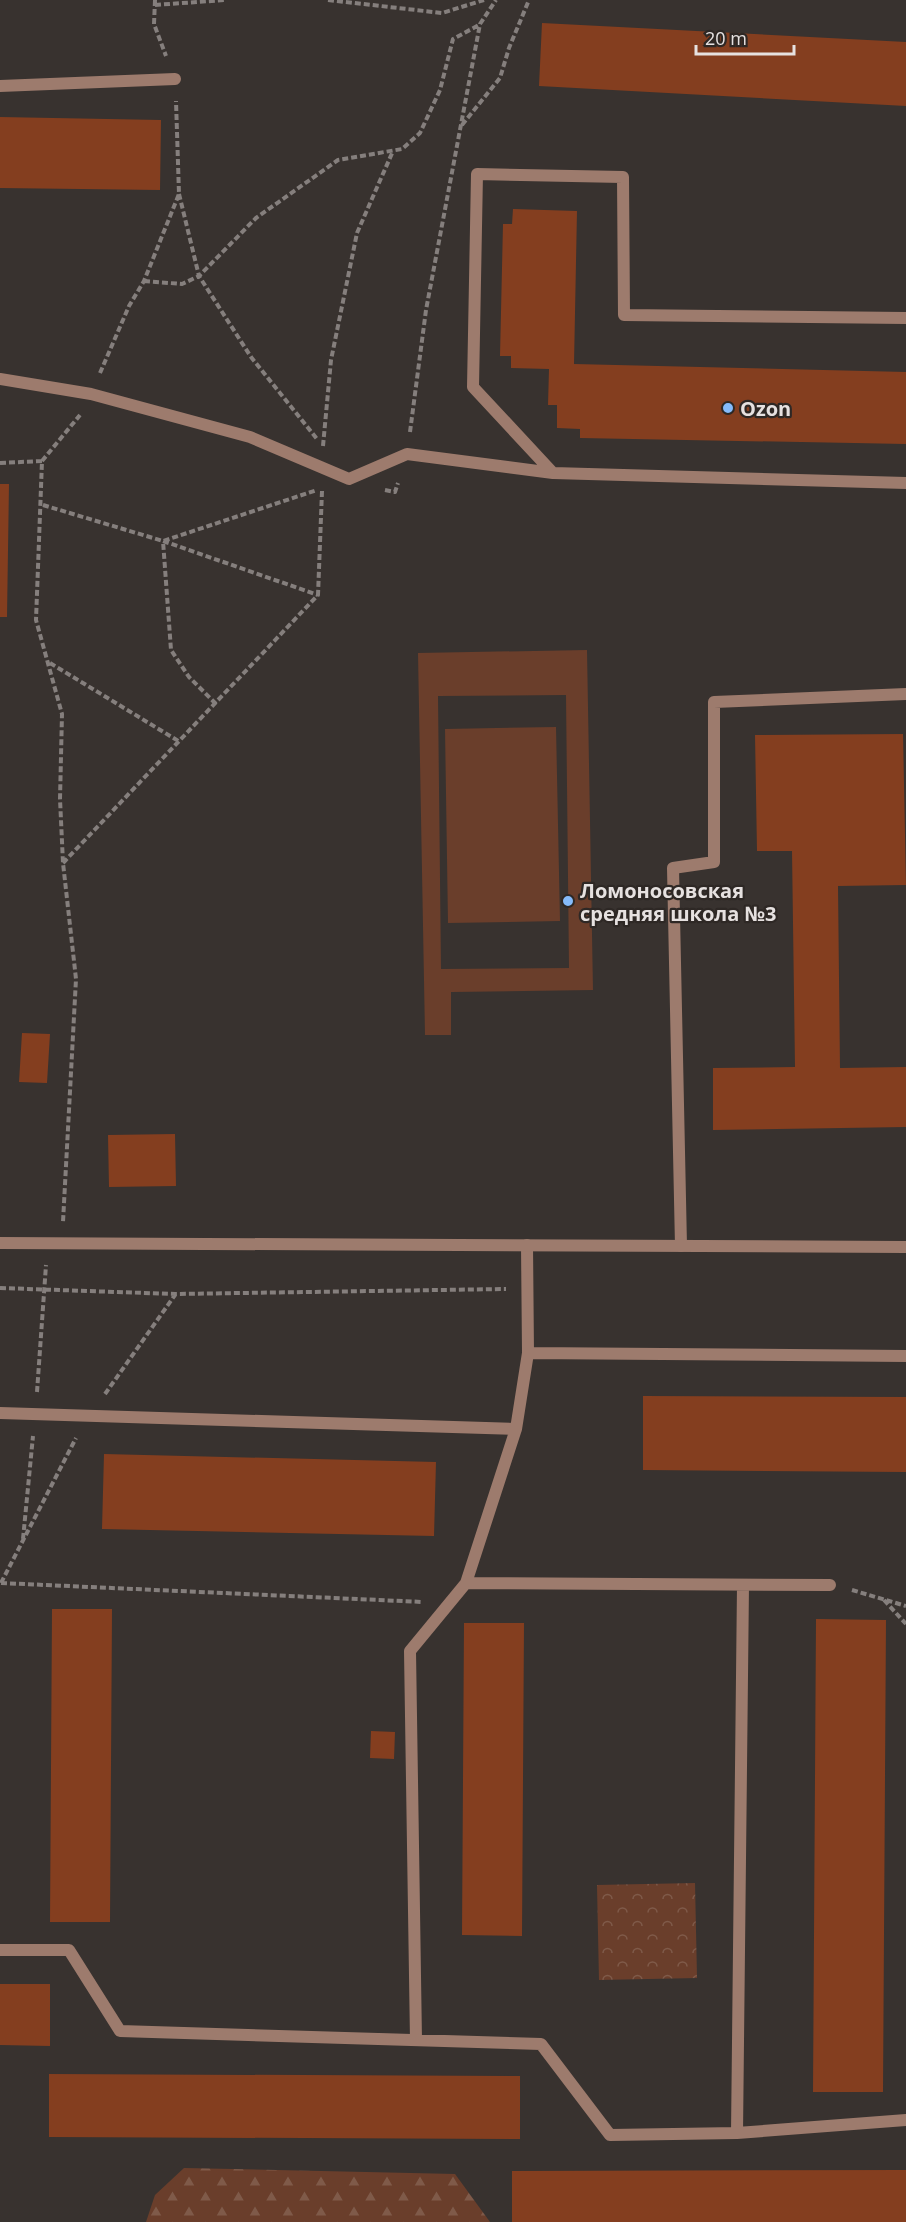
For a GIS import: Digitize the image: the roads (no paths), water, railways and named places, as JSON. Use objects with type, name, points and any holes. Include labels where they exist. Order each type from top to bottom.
[{"type":"street","points":[[0,86],[175,79]]},
{"type":"street","points":[[553,473],[473,387],[477,174],[623,177],[624,315],[906,318]]},
{"type":"street","points":[[0,379],[91,394],[250,436],[349,479],[407,454],[553,473],[906,483]]},
{"type":"street","points":[[681,1246],[673,868],[714,862],[714,702],[906,694]]},
{"type":"street","points":[[0,1243],[906,1247]]},
{"type":"street","points":[[416,2040],[410,1652],[466,1583],[516,1429],[528,1353],[527,1245]]},
{"type":"street","points":[[528,1353],[906,1356]]},
{"type":"street","points":[[0,1413],[516,1429]]},
{"type":"street","points":[[466,1583],[830,1586]]},
{"type":"street","points":[[737,2133],[742,1585]]},
{"type":"street","points":[[0,1950],[69,1950],[120,2031],[541,2044],[610,2135],[737,2133],[906,2120]]},
{"type":"place","name":"Ozon","points":[[728,408]]},
{"type":"place","name":"Ломоносовская средняя школа №3","points":[[568,901]]}]
